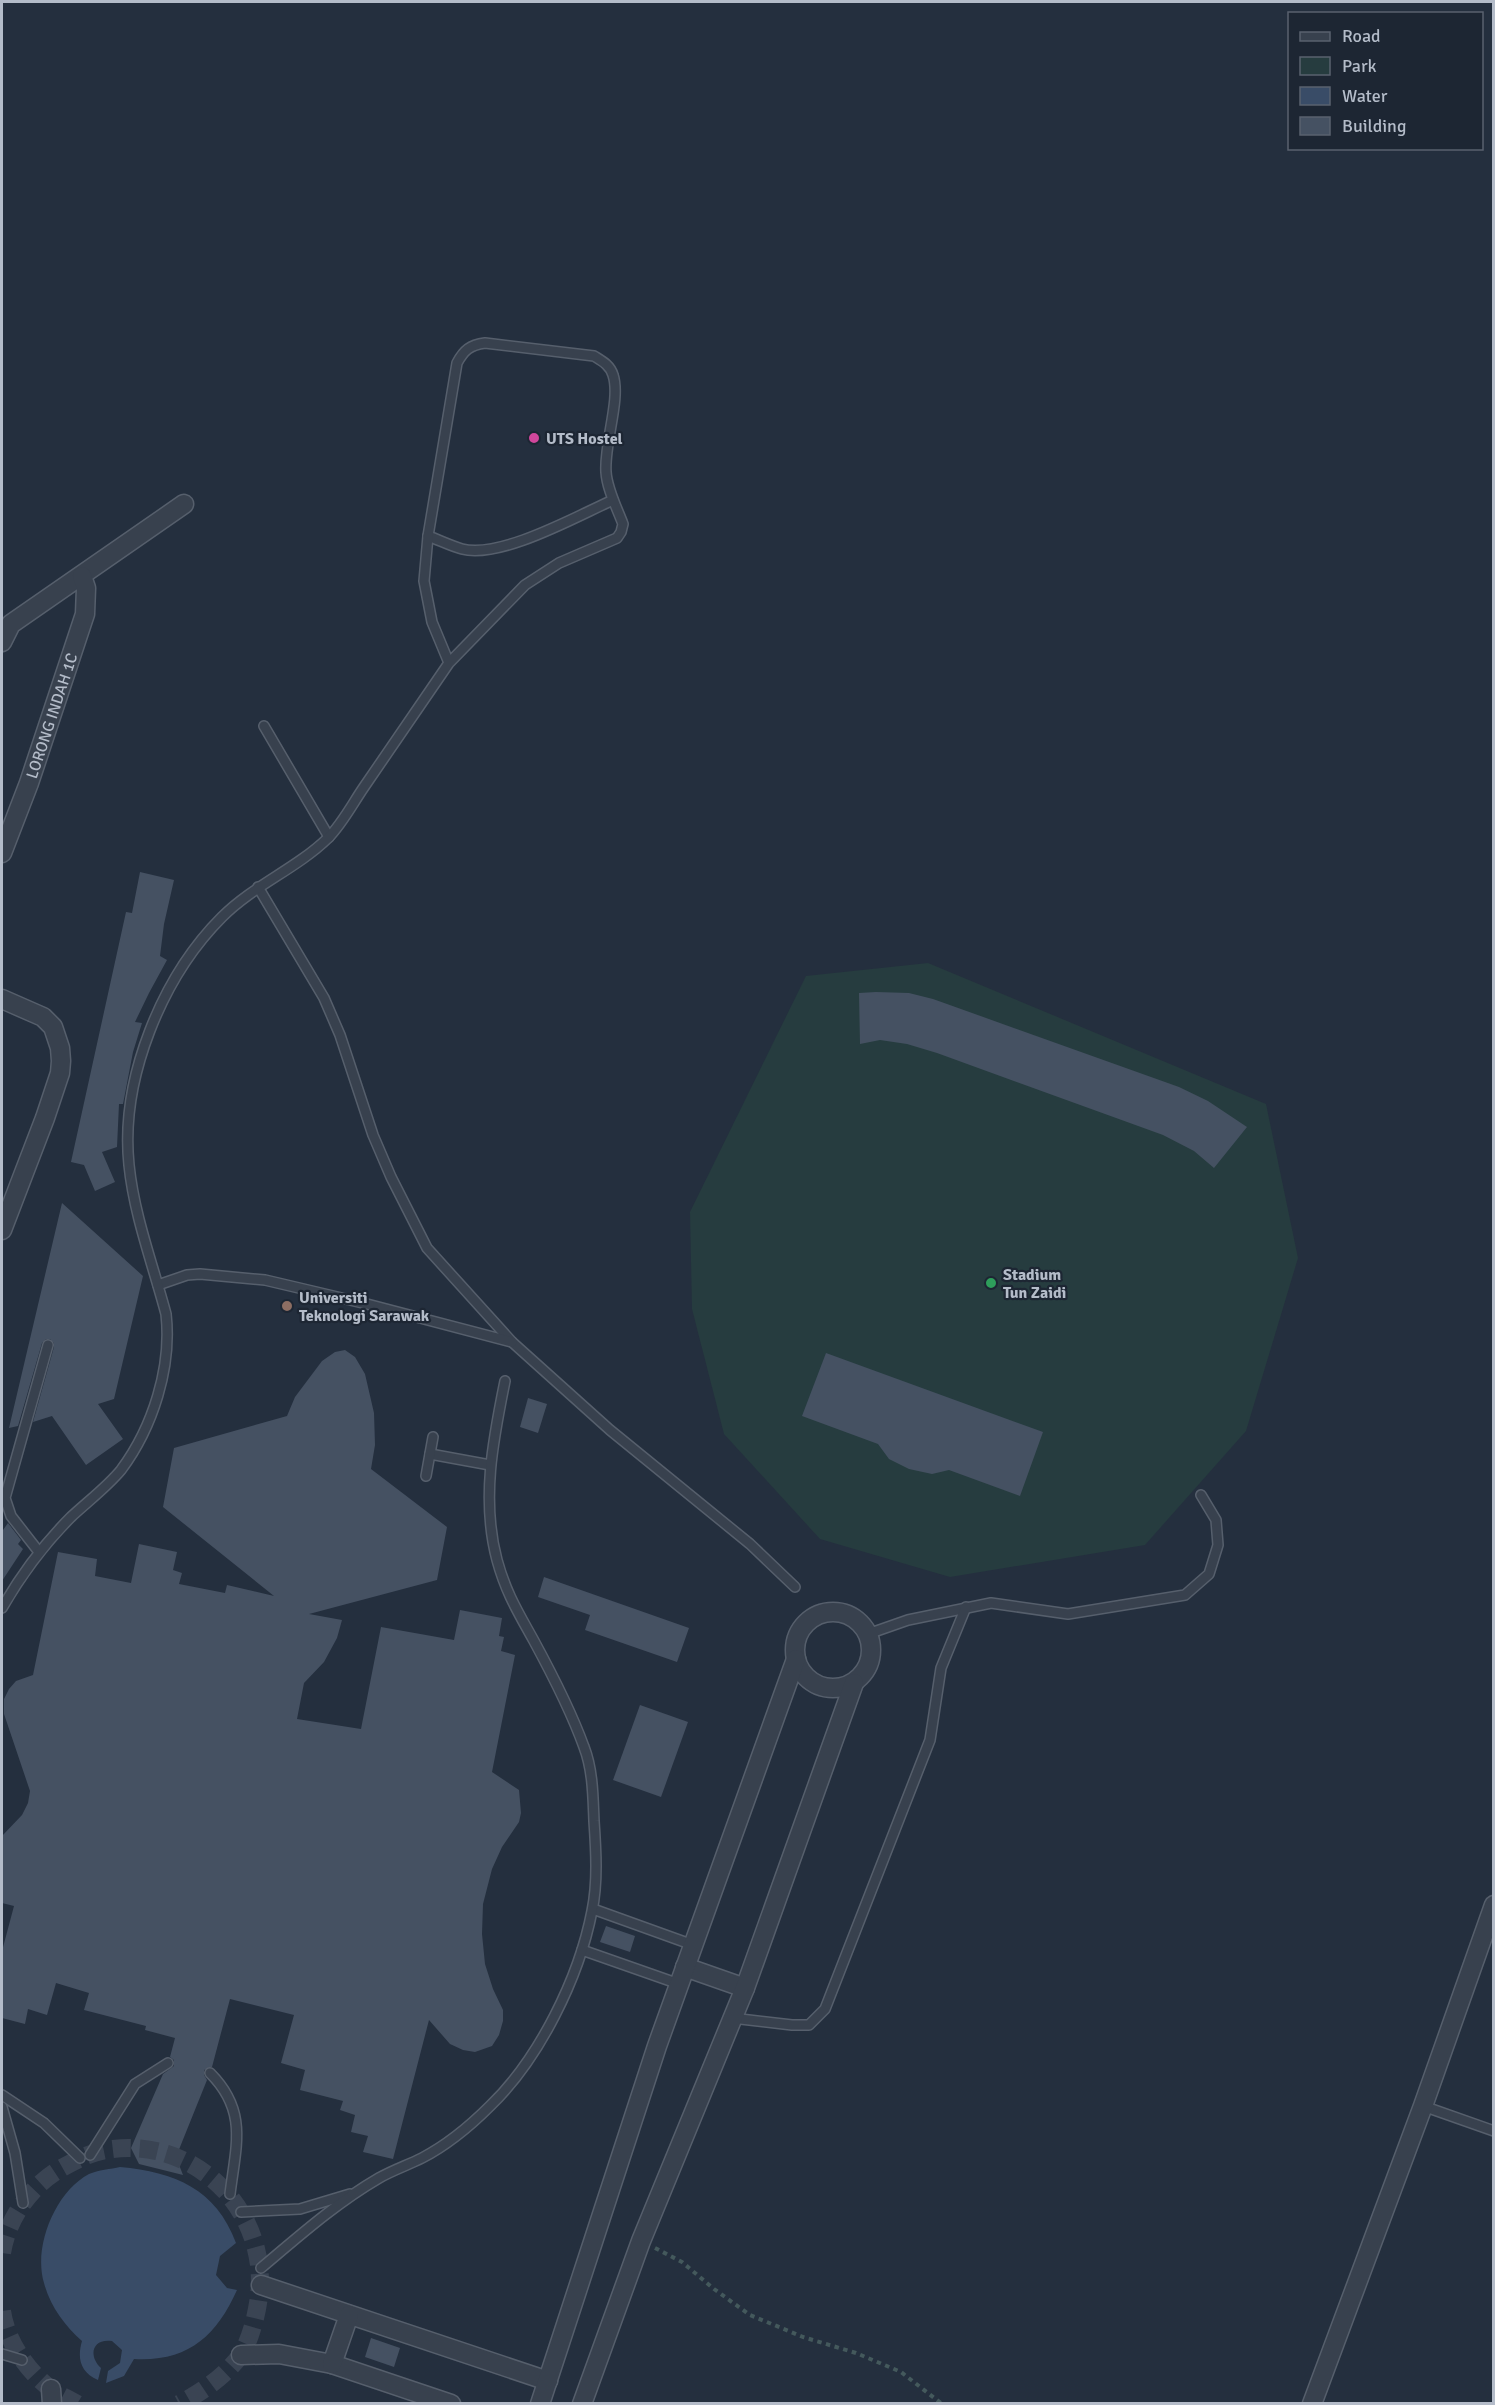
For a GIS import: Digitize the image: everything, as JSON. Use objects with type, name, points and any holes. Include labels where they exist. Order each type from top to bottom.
[{"type":"street","points":[[2,642],[11,624],[184,504]]},
{"type":"street","name":"LORONG INDAH 1C","points":[[2,853],[29,783],[85,614],[86,588],[82,576]]},
{"type":"street","points":[[2,999],[43,1017],[56,1031],[60,1048],[60,1073],[2,1230]]},
{"type":"street","points":[[582,2403],[641,2241],[745,1988],[854,1683],[868,1666],[872,1645],[868,1634],[856,1618],[847,1614],[826,1612],[814,1616],[804,1624],[798,1635],[795,1647],[800,1671],[808,1680],[831,1689],[843,1688],[854,1683]]},
{"type":"street","points":[[540,2403],[682,1976],[796,1659]]},
{"type":"street","points":[[1312,2403],[1423,2106],[1494,1905]]},
{"type":"street","points":[[682,1976],[745,1988]]},
{"type":"street","points":[[261,2277],[349,2315],[548,2381]]},
{"type":"street","points":[[332,2364],[349,2315]]},
{"type":"street","points":[[241,2355],[279,2354],[332,2364],[452,2403]]},
{"type":"lane","points":[[2,1608],[15,1585],[39,1552],[121,1470],[138,1442],[154,1407],[164,1374],[168,1330],[132,1187],[129,1163],[129,1115],[135,1078],[147,1037],[170,989],[189,957],[220,918],[258,886],[314,850],[329,837],[449,663],[525,585],[560,563],[617,538],[621,532],[623,525],[606,474],[606,450],[615,392],[613,375],[605,363],[594,356],[485,343],[472,345],[463,352],[457,363],[428,536],[424,581],[432,622],[449,663]]},
{"type":"lane","points":[[428,536],[464,550],[489,550],[526,539],[614,500]]},
{"type":"lane","points":[[264,726],[329,837]]},
{"type":"lane","points":[[258,886],[324,998],[340,1035],[373,1135],[391,1177],[427,1248],[512,1342],[610,1430],[742,1538],[795,1587]]},
{"type":"lane","points":[[158,1285],[187,1275],[200,1274],[265,1280],[512,1342]]},
{"type":"lane","points":[[39,1552],[11,1516],[5,1498],[48,1345]]},
{"type":"lane","points":[[261,2277],[304,2230],[381,2176],[422,2158],[449,2142],[491,2105],[528,2061],[560,2005],[582,1950],[593,1910],[596,1850],[593,1786],[586,1751],[567,1704],[509,1598],[495,1548],[488,1481],[505,1381]]},
{"type":"lane","points":[[426,1476],[433,1437]]},
{"type":"lane","points":[[430,1454],[490,1465]]},
{"type":"lane","points":[[868,1634],[908,1620],[966,1606],[991,1603],[1068,1614],[1185,1595],[1209,1574],[1218,1545],[1216,1520],[1201,1495]]},
{"type":"lane","points":[[732,2018],[809,2025],[825,2009],[930,1740],[941,1668],[966,1606]]},
{"type":"lane","points":[[593,1910],[693,1945]]},
{"type":"lane","points":[[582,1950],[682,1976]]},
{"type":"lane","points":[[90,2155],[135,2084],[168,2063]]},
{"type":"lane","points":[[210,2073],[223,2085],[234,2106],[236,2150],[230,2194]]},
{"type":"lane","points":[[2,2095],[44,2123],[80,2158]]},
{"type":"lane","points":[[1423,2106],[1494,2131]]},
{"type":"lane","points":[[2,2107],[15,2153],[23,2203]]},
{"type":"lane","points":[[241,2212],[300,2209],[358,2191]]},
{"type":"lane","points":[[2,2354],[22,2360]]},
{"type":"path","points":[[641,2241],[682,2262],[750,2315],[803,2337],[856,2353],[901,2372],[942,2403]]},
{"type":"green space","name":"Stadium Tun Zaidi","points":[[928,963],[1266,1104],[1298,1258],[1246,1431],[1145,1545],[950,1577],[820,1539],[724,1434],[692,1309],[690,1212],[806,976]]},
{"type":"water","points":[[120,2167],[159,2173],[176,2179],[205,2197],[217,2209],[228,2224],[236,2243],[220,2256],[216,2275],[227,2288],[237,2290],[220,2321],[198,2343],[170,2356],[134,2359],[124,2376],[106,2383],[108,2371],[120,2363],[122,2350],[112,2341],[100,2342],[93,2353],[101,2368],[98,2380],[87,2373],[80,2359],[82,2341],[59,2315],[50,2300],[41,2269],[42,2253],[44,2237],[50,2222],[66,2194],[77,2182],[89,2174]]},
{"type":"building","points":[[140,872],[174,880],[164,924],[160,956],[167,960],[135,1022],[142,1023],[133,1052],[123,1104],[119,1104],[117,1147],[102,1152],[115,1182],[95,1191],[84,1165],[71,1162],[126,912],[132,913]]},
{"type":"building","points":[[859,993],[909,993],[933,999],[1179,1087],[1208,1101],[1247,1127],[1214,1168],[1194,1151],[1163,1135],[937,1053],[907,1044],[880,1040],[860,1044]]},
{"type":"building","points":[[62,1203],[143,1276],[114,1399],[98,1404],[123,1439],[86,1465],[52,1416],[33,1422],[54,1347],[50,1339],[42,1343],[18,1426],[9,1428]]},
{"type":"building","points":[[345,1350],[355,1357],[365,1374],[374,1413],[375,1445],[371,1469],[447,1527],[437,1580],[309,1614],[342,1620],[337,1638],[324,1662],[304,1683],[297,1719],[361,1729],[381,1627],[454,1640],[460,1610],[502,1618],[499,1636],[504,1637],[501,1651],[515,1655],[492,1772],[519,1790],[521,1813],[519,1822],[502,1847],[492,1869],[483,1904],[482,1934],[485,1964],[503,2010],[503,2021],[499,2035],[492,2046],[475,2052],[450,2044],[429,2020],[393,2159],[363,2152],[368,2136],[351,2132],[355,2115],[340,2110],[343,2101],[300,2090],[305,2070],[281,2063],[294,2015],[230,1999],[212,2067],[204,2070],[207,2080],[176,2157],[183,2175],[139,2164],[131,2148],[163,2074],[174,2066],[174,2060],[170,2057],[175,2038],[145,2030],[146,2026],[84,2010],[89,1993],[56,1983],[47,2015],[28,2009],[25,2024],[2,2018],[2,1951],[14,1906],[2,1903],[2,1836],[22,1815],[28,1803],[30,1791],[4,1714],[4,1699],[16,1681],[33,1675],[58,1552],[97,1559],[95,1576],[131,1583],[139,1544],[177,1552],[173,1570],[182,1573],[179,1584],[225,1593],[227,1585],[274,1596],[163,1507],[174,1448],[287,1416],[295,1397],[322,1361],[335,1352]]},
{"type":"building","points":[[826,1353],[1043,1432],[1020,1496],[949,1470],[932,1474],[909,1469],[889,1459],[878,1444],[802,1416]]},
{"type":"building","points":[[528,1398],[547,1404],[538,1433],[520,1427]]},
{"type":"building","points":[[8,1523],[21,1540],[18,1544],[23,1549],[2,1581],[2,1528],[3,1530]]},
{"type":"building","points":[[544,1577],[689,1628],[677,1662],[585,1630],[590,1615],[538,1597]]},
{"type":"building","points":[[640,1705],[688,1722],[661,1797],[613,1780]]},
{"type":"building","points":[[606,1926],[635,1936],[630,1952],[600,1942]]},
{"type":"building","points":[[371,2338],[400,2348],[394,2367],[365,2357]]},
{"type":"tunnel","points":[[2,2253],[9,2228],[30,2194],[49,2176],[76,2160],[94,2153],[138,2148],[168,2154],[195,2167],[219,2185],[238,2208],[252,2234],[259,2264],[258,2303],[250,2336],[240,2356],[212,2383],[179,2404]]},
{"type":"tunnel","points":[[2,2311],[13,2344],[27,2365],[43,2383],[77,2404]]},
{"type":"place","name":"UTS Hostel","points":[[534,438]]},
{"type":"place","name":"Stadium Tun Zaidi","points":[[991,1283]]},
{"type":"place","name":"Universiti Teknologi Sarawak","points":[[287,1306]]}]
